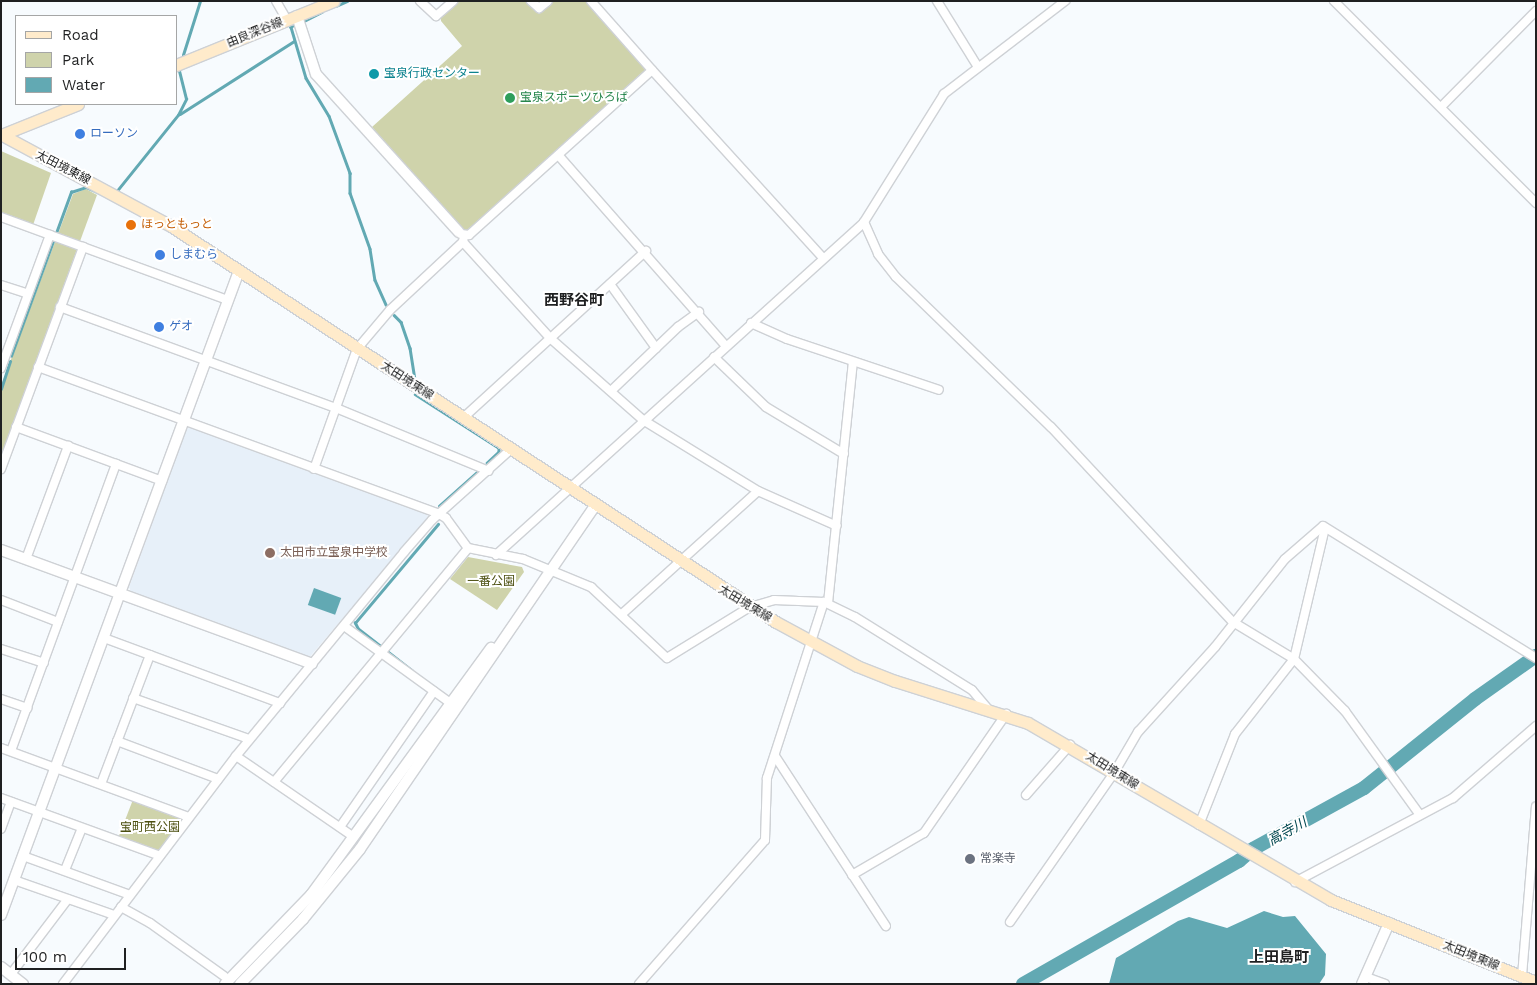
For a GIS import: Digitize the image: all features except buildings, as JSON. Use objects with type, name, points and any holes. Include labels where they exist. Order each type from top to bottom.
[{"type":"main road","name":"由良深谷線","points":[[178,63],[334,1]]},
{"type":"main road","points":[[1,134],[75,105]]},
{"type":"main road","name":"太田境東線","points":[[1,134],[114,195],[239,271],[511,449],[679,562],[750,607],[813,643],[895,681],[1006,714],[1070,745],[1295,882],[1331,900],[1521,979],[1536,982]]},
{"type":"street","points":[[276,1],[292,18],[316,74],[550,338],[643,420],[758,491],[837,526]]},
{"type":"street","points":[[420,1],[436,16],[453,1]]},
{"type":"street","points":[[531,1],[539,8],[548,1]]},
{"type":"street","points":[[591,1],[823,258]]},
{"type":"street","points":[[937,1],[978,67]]},
{"type":"street","points":[[496,555],[864,222],[944,94],[1065,1]]},
{"type":"street","points":[[1334,1],[1534,199]]},
{"type":"street","points":[[1441,107],[1536,11]]},
{"type":"street","points":[[314,468],[357,348],[390,310],[462,237],[559,156],[652,70]]},
{"type":"street","points":[[559,156],[646,251],[726,346]]},
{"type":"street","points":[[1,216],[228,300]]},
{"type":"street","points":[[864,222],[878,254],[896,277],[1051,427],[1233,622],[1294,659],[1345,711],[1420,815]]},
{"type":"street","points":[[1,368],[4,354],[50,235]]},
{"type":"street","points":[[1,469],[83,247]]},
{"type":"street","points":[[463,418],[646,251]]},
{"type":"street","points":[[1,915],[239,271]]},
{"type":"street","points":[[1,284],[28,294]]},
{"type":"street","points":[[610,284],[656,348]]},
{"type":"street","points":[[60,308],[336,408],[489,470]]},
{"type":"street","points":[[611,391],[656,348],[699,312]]},
{"type":"street","points":[[751,323],[853,362],[939,390]]},
{"type":"street","points":[[714,357],[766,407],[844,454]]},
{"type":"street","points":[[639,984],[765,840],[767,778],[789,704],[813,643],[826,603],[837,526],[853,362]]},
{"type":"street","points":[[38,367],[439,514],[446,518],[468,548],[550,572],[591,587],[667,658],[750,607],[774,600],[826,603],[854,616],[972,690],[988,709]]},
{"type":"street","points":[[16,427],[162,481]]},
{"type":"street","points":[[26,559],[68,446]]},
{"type":"street","points":[[63,984],[249,739],[439,514],[511,449]]},
{"type":"street","points":[[11,751],[116,464]]},
{"type":"street","points":[[622,614],[758,491]]},
{"type":"street","points":[[240,984],[302,919],[360,849],[594,506]]},
{"type":"street","points":[[1010,922],[1114,773],[1138,732],[1214,647],[1284,560],[1323,526],[1533,656]]},
{"type":"street","points":[[1199,825],[1235,734],[1294,659],[1325,528]]},
{"type":"street","points":[[274,782],[468,548]]},
{"type":"street","points":[[1,550],[312,664]]},
{"type":"street","points":[[121,907],[150,924],[225,980],[277,934],[354,837],[449,702],[550,572]]},
{"type":"street","points":[[1,600],[58,622]]},
{"type":"street","points":[[344,626],[449,702]]},
{"type":"street","points":[[104,638],[280,702]]},
{"type":"street","points":[[1,649],[44,663]]},
{"type":"street","points":[[101,784],[150,655]]},
{"type":"street","points":[[340,827],[434,691]]},
{"type":"street","points":[[133,698],[249,739]]},
{"type":"street","points":[[1,699],[27,708]]},
{"type":"street","points":[[852,874],[924,832],[1006,714]]},
{"type":"street","points":[[1295,882],[1452,798],[1536,726]]},
{"type":"street","points":[[117,741],[218,779]]},
{"type":"street","points":[[1026,795],[1070,745]]},
{"type":"street","points":[[1,748],[189,817]]},
{"type":"street","points":[[236,756],[354,837]]},
{"type":"street","points":[[775,756],[886,926]]},
{"type":"street","points":[[1,798],[160,856]]},
{"type":"street","points":[[1,829],[11,802]]},
{"type":"street","points":[[1521,979],[1536,807]]},
{"type":"street","points":[[65,870],[82,828]]},
{"type":"street","points":[[23,856],[130,895]]},
{"type":"street","points":[[14,880],[114,916]]},
{"type":"street","points":[[11,974],[68,899]]},
{"type":"street","points":[[1386,984],[1364,980],[1389,923]]},
{"type":"street","points":[[1,967],[23,984]]},
{"type":"shaded area","name":"太田市立宝泉中学校","points":[[190,427],[427,513],[428,518],[308,659],[131,592],[129,587],[186,430]]},
{"type":"green space","name":"宝泉スポーツひろば","points":[[459,1],[528,1],[539,14],[553,1],[586,1],[647,68],[468,232],[464,232],[372,127],[462,46],[441,21],[441,17]]},
{"type":"green space","points":[[1,151],[51,173],[33,225],[1,213]]},
{"type":"green space","points":[[86,189],[97,195],[1,456],[1,386],[73,194]]},
{"type":"green space","name":"一番公園","points":[[468,557],[522,567],[524,572],[497,610],[450,579]]},
{"type":"green space","name":"宝町西公園","points":[[134,797],[189,817],[160,856],[117,841]]},
{"type":"water","points":[[314,588],[341,598],[335,615],[308,605]]},
{"type":"water","points":[[1264,911],[1283,917],[1295,916],[1326,954],[1325,975],[1319,984],[1109,984],[1116,958],[1178,921],[1189,917],[1227,928]]},
{"type":"waterway","points":[[183,55],[200,1]]},
{"type":"waterway","points":[[336,6],[347,1]]},
{"type":"waterway","points":[[302,22],[322,12]]},
{"type":"waterway","points":[[297,24],[291,27],[306,78],[329,116],[350,173],[350,193],[370,249],[375,280],[386,305]]},
{"type":"waterway","points":[[180,114],[294,41]]},
{"type":"waterway","points":[[116,192],[178,115],[186,99],[179,70]]},
{"type":"waterway","points":[[11,356],[71,192],[86,187],[111,198]]},
{"type":"waterway","points":[[394,315],[401,322],[410,348],[415,378]]},
{"type":"waterway","points":[[1,389],[10,361]]},
{"type":"waterway","points":[[415,394],[499,448],[499,452],[487,463]]},
{"type":"waterway","points":[[439,506],[477,472]]},
{"type":"waterway","points":[[412,671],[358,629],[355,623],[438,524]]},
{"type":"waterway","name":"高寺川","points":[[1023,984],[1239,861],[1253,849],[1364,788],[1475,699],[1536,656]]},
{"type":"place","name":"宝泉行政センター","points":[[374,74]]},
{"type":"place","name":"宝泉スポーツひろば","points":[[510,98]]},
{"type":"place","name":"ローソン","points":[[80,134]]},
{"type":"place","name":"ほっともっと","points":[[131,225]]},
{"type":"place","name":"しまむら","points":[[160,255]]},
{"type":"place","name":"ゲオ","points":[[159,327]]},
{"type":"place","name":"太田市立宝泉中学校","points":[[270,553]]},
{"type":"place","name":"常楽寺","points":[[970,859]]},
{"type":"district","name":"西野谷町","points":[[574,301]]},
{"type":"district","name":"上田島町","points":[[1279,958]]}]
